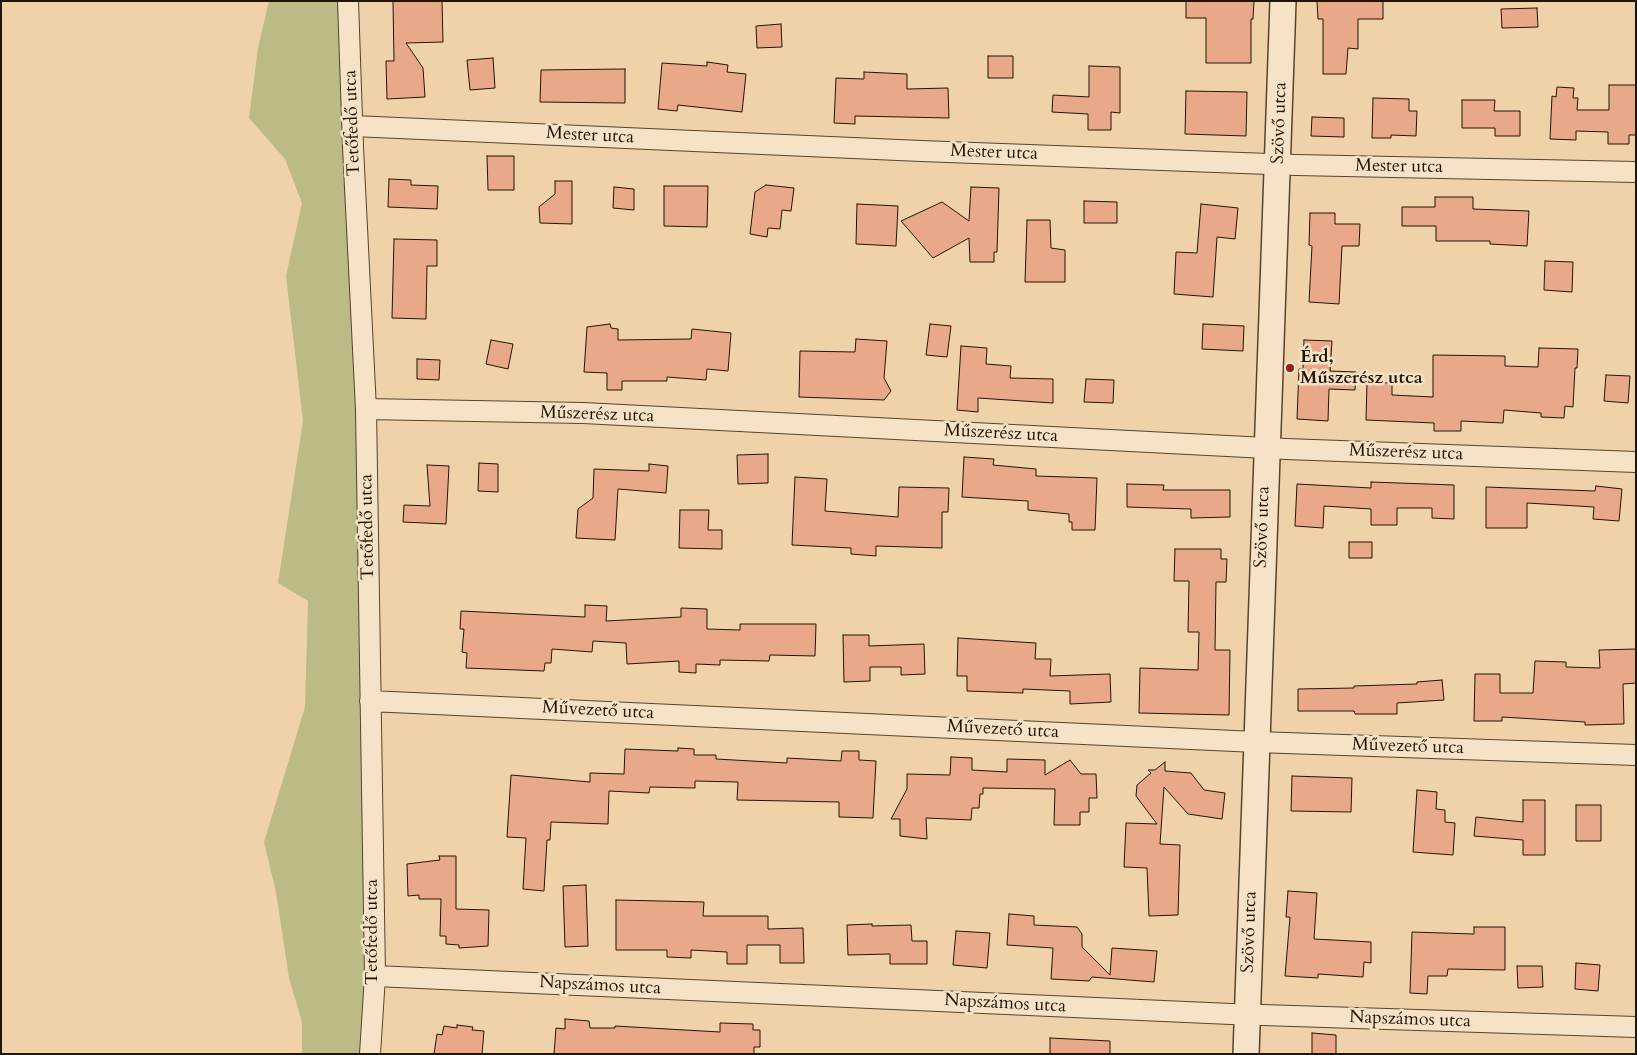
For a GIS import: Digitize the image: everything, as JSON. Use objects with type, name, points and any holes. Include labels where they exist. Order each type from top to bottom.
[{"type":"street","name":"Tetőfedő utca","points":[[348,1],[354,126],[352,146],[366,409],[375,976],[370,1054]]},
{"type":"street","name":"Szövő utca","points":[[1246,1054],[1266,448],[1279,163],[1283,1]]},
{"type":"street","name":"Mester utca","points":[[354,126],[911,150],[1279,163],[1636,172]]},
{"type":"street","name":"Műszerész utca","points":[[366,409],[583,413],[1266,448],[1636,462]]},
{"type":"street","name":"Művezető utca","points":[[370,701],[1256,742],[1636,755]]},
{"type":"street","name":"Napszámos utca","points":[[375,976],[1247,1015],[1636,1027]]},
{"type":"shaded area","points":[[269,1],[348,1],[370,1054],[302,1054],[302,1022],[289,978],[276,892],[264,842],[305,707],[308,601],[278,583],[303,421],[286,276],[302,203],[285,159],[249,118],[258,48]]},
{"type":"building","points":[[393,1],[442,1],[443,42],[406,43],[423,68],[425,97],[387,99],[386,61],[394,61]]},
{"type":"building","points":[[1186,1],[1254,1],[1253,19],[1251,19],[1251,63],[1206,63],[1206,18],[1186,18]]},
{"type":"building","points":[[1317,1],[1383,1],[1383,19],[1358,19],[1358,49],[1348,48],[1346,74],[1323,74],[1323,19],[1318,19]]},
{"type":"building","points":[[1537,8],[1538,27],[1502,28],[1501,9]]},
{"type":"building","points":[[781,24],[782,47],[757,48],[756,26]]},
{"type":"building","points":[[988,56],[1013,56],[1013,78],[988,78]]},
{"type":"building","points":[[493,58],[495,88],[470,90],[467,60]]},
{"type":"building","points":[[707,62],[728,65],[727,72],[746,74],[742,112],[678,105],[677,111],[658,109],[662,63],[707,66]]},
{"type":"building","points":[[1089,66],[1120,67],[1120,113],[1111,112],[1111,130],[1088,130],[1088,114],[1052,112],[1053,95],[1089,97]]},
{"type":"building","points":[[625,69],[625,103],[540,102],[541,70]]},
{"type":"building","points":[[864,72],[907,74],[907,89],[948,88],[949,118],[855,116],[855,124],[834,123],[836,78],[864,79]]},
{"type":"building","points":[[1609,85],[1636,85],[1636,135],[1629,135],[1629,144],[1608,144],[1608,132],[1576,131],[1576,140],[1550,139],[1552,96],[1556,97],[1557,87],[1574,88],[1573,98],[1578,98],[1577,110],[1609,110]]},
{"type":"building","points":[[1186,91],[1247,92],[1246,136],[1185,134]]},
{"type":"building","points":[[1373,98],[1409,99],[1409,111],[1417,111],[1416,136],[1391,135],[1391,138],[1372,138]]},
{"type":"building","points":[[1462,100],[1495,100],[1494,111],[1520,111],[1520,136],[1495,136],[1495,128],[1462,128]]},
{"type":"building","points":[[1312,117],[1344,118],[1344,137],[1311,136]]},
{"type":"building","points":[[487,156],[514,156],[514,190],[488,190]]},
{"type":"building","points":[[389,179],[411,180],[411,185],[438,186],[437,209],[388,207]]},
{"type":"building","points":[[555,181],[572,181],[572,224],[540,223],[539,207],[555,194]]},
{"type":"building","points":[[766,185],[794,188],[791,211],[782,210],[780,229],[768,228],[767,237],[750,234],[755,192]]},
{"type":"building","points":[[664,186],[708,186],[707,227],[664,226]]},
{"type":"building","points":[[614,187],[634,189],[634,210],[613,208]]},
{"type":"building","points":[[971,187],[999,188],[997,252],[994,252],[994,262],[970,262],[969,238],[933,258],[901,221],[942,202],[969,221]]},
{"type":"building","points":[[1435,197],[1473,197],[1473,209],[1529,211],[1527,246],[1490,244],[1490,241],[1436,241],[1436,226],[1402,226],[1402,207],[1435,207]]},
{"type":"building","points":[[1084,201],[1117,202],[1117,223],[1084,223]]},
{"type":"building","points":[[857,204],[898,206],[896,246],[856,244]]},
{"type":"building","points":[[1201,204],[1238,208],[1235,239],[1217,237],[1213,297],[1174,294],[1176,252],[1197,253]]},
{"type":"building","points":[[1310,213],[1335,213],[1335,224],[1360,224],[1359,246],[1342,246],[1339,304],[1309,302],[1312,246],[1309,245]]},
{"type":"building","points":[[1027,220],[1050,220],[1051,248],[1065,250],[1065,282],[1025,282]]},
{"type":"building","points":[[394,239],[437,240],[437,266],[427,266],[426,319],[392,318]]},
{"type":"building","points":[[1545,261],[1573,262],[1572,292],[1544,290]]},
{"type":"building","points":[[610,324],[611,328],[618,329],[618,340],[691,339],[692,329],[731,333],[728,371],[707,369],[706,380],[667,377],[667,381],[622,381],[622,390],[607,390],[607,373],[584,372],[587,327]]},
{"type":"building","points":[[930,324],[951,326],[947,357],[926,355]]},
{"type":"building","points":[[1203,324],[1244,326],[1243,351],[1202,349]]},
{"type":"building","points":[[856,339],[887,341],[884,378],[891,391],[884,400],[799,397],[800,351],[855,352]]},
{"type":"building","points":[[491,340],[513,344],[508,369],[486,364]]},
{"type":"building","points":[[1304,340],[1332,341],[1330,371],[1356,372],[1355,390],[1329,389],[1328,421],[1297,419],[1299,369],[1303,369]]},
{"type":"building","points":[[961,346],[987,348],[986,364],[1011,366],[1010,378],[1053,379],[1053,403],[978,398],[978,412],[957,410]]},
{"type":"building","points":[[1539,348],[1578,349],[1573,407],[1565,406],[1564,418],[1541,417],[1541,413],[1504,410],[1503,423],[1461,421],[1461,431],[1434,431],[1434,423],[1366,420],[1367,382],[1392,383],[1392,395],[1433,397],[1433,355],[1505,356],[1505,366],[1538,367]]},
{"type":"building","points":[[417,359],[440,360],[439,380],[417,379]]},
{"type":"building","points":[[1606,375],[1630,376],[1628,403],[1604,401]]},
{"type":"building","points":[[1086,379],[1114,380],[1113,403],[1084,402]]},
{"type":"building","points":[[768,454],[768,483],[738,484],[737,455]]},
{"type":"building","points":[[964,457],[994,459],[993,465],[1036,469],[1036,476],[1097,478],[1095,530],[1072,530],[1069,514],[1028,510],[1028,501],[962,497]]},
{"type":"building","points":[[479,463],[498,464],[498,492],[478,491]]},
{"type":"building","points":[[649,464],[668,466],[666,493],[618,489],[615,540],[576,538],[578,509],[593,498],[594,469],[649,471]]},
{"type":"building","points":[[427,465],[449,466],[446,524],[403,522],[404,505],[430,506]]},
{"type":"building","points":[[795,477],[827,479],[825,511],[898,517],[899,487],[949,488],[948,512],[942,512],[942,548],[876,546],[876,556],[851,554],[851,548],[792,545]]},
{"type":"building","points":[[1371,482],[1454,485],[1454,519],[1432,518],[1432,508],[1397,508],[1397,525],[1371,525],[1371,509],[1324,506],[1323,528],[1295,526],[1297,484],[1371,488]]},
{"type":"building","points":[[1127,484],[1164,485],[1163,490],[1230,490],[1230,517],[1191,518],[1191,509],[1127,507]]},
{"type":"building","points":[[1596,486],[1622,489],[1619,521],[1593,519],[1594,507],[1527,503],[1527,528],[1486,528],[1486,487],[1595,491]]},
{"type":"building","points":[[680,510],[709,510],[708,530],[722,530],[722,549],[679,548]]},
{"type":"building","points":[[1349,542],[1372,542],[1372,558],[1349,558]]},
{"type":"building","points":[[1175,549],[1221,549],[1221,559],[1227,559],[1226,582],[1216,582],[1215,650],[1230,650],[1229,715],[1139,713],[1140,668],[1198,670],[1199,632],[1188,632],[1189,581],[1174,581]]},
{"type":"building","points":[[585,605],[607,606],[606,621],[681,617],[681,608],[707,609],[707,629],[740,630],[740,624],[816,624],[815,656],[770,655],[769,661],[720,660],[720,665],[696,664],[696,673],[679,672],[679,661],[627,664],[626,643],[593,641],[592,652],[552,649],[551,663],[545,663],[544,671],[466,668],[467,653],[462,652],[464,629],[460,629],[461,611],[585,617]]},
{"type":"building","points":[[843,635],[869,635],[869,646],[924,644],[925,674],[901,675],[901,667],[870,667],[870,681],[844,682]]},
{"type":"building","points":[[958,638],[1036,643],[1035,659],[1051,659],[1050,676],[1110,674],[1111,702],[1070,704],[1070,691],[1023,689],[1023,693],[967,691],[967,676],[957,676]]},
{"type":"building","points":[[1636,649],[1636,683],[1623,684],[1624,724],[1585,725],[1585,722],[1502,717],[1502,721],[1474,721],[1475,674],[1500,674],[1500,693],[1533,693],[1535,661],[1566,662],[1566,667],[1600,668],[1599,650]]},
{"type":"building","points":[[1442,680],[1444,700],[1397,703],[1397,714],[1355,714],[1354,711],[1298,711],[1298,689],[1354,688],[1354,686],[1417,684],[1417,682]]},
{"type":"building","points":[[678,748],[694,749],[694,755],[716,755],[716,759],[787,763],[787,758],[841,761],[842,751],[859,751],[859,760],[876,761],[873,818],[839,817],[839,802],[737,800],[738,782],[695,781],[695,788],[650,787],[649,793],[609,791],[608,824],[551,822],[550,840],[547,840],[544,891],[523,889],[526,838],[507,837],[511,775],[590,782],[590,773],[624,774],[625,749],[678,751]]},
{"type":"building","points":[[951,757],[972,758],[972,770],[1007,772],[1007,759],[1045,760],[1045,775],[1070,760],[1081,774],[1096,774],[1097,798],[1089,798],[1089,812],[1080,812],[1080,825],[1054,825],[1055,789],[983,788],[983,794],[980,794],[979,808],[972,808],[971,820],[926,818],[927,839],[900,836],[900,819],[891,819],[907,789],[907,774],[950,775]]},
{"type":"building","points":[[1165,762],[1165,771],[1191,773],[1204,790],[1225,793],[1222,819],[1188,814],[1164,787],[1160,844],[1180,845],[1178,915],[1149,916],[1147,868],[1124,867],[1126,823],[1157,824],[1136,796],[1137,785],[1151,773],[1148,770],[1155,770]]},
{"type":"building","points":[[1292,776],[1352,778],[1351,812],[1291,811]]},
{"type":"building","points":[[1417,790],[1437,792],[1436,809],[1445,810],[1445,822],[1455,823],[1453,855],[1413,852]]},
{"type":"building","points":[[1523,800],[1545,800],[1545,855],[1523,855],[1523,840],[1474,836],[1476,817],[1523,822]]},
{"type":"building","points":[[1576,805],[1601,805],[1601,841],[1576,841]]},
{"type":"building","points":[[439,856],[456,856],[456,909],[489,910],[488,946],[459,948],[459,945],[446,944],[446,936],[440,936],[441,899],[419,899],[419,895],[408,896],[407,864],[440,860]]},
{"type":"building","points":[[586,885],[588,946],[565,947],[563,886]]},
{"type":"building","points":[[1288,891],[1317,893],[1314,939],[1371,942],[1371,963],[1364,962],[1363,977],[1318,974],[1318,978],[1285,976],[1290,917],[1286,917]]},
{"type":"building","points":[[616,900],[704,902],[703,916],[768,916],[768,929],[803,928],[804,963],[780,963],[780,945],[747,945],[747,964],[727,964],[727,952],[691,950],[691,958],[667,957],[667,950],[616,950]]},
{"type":"building","points":[[1009,914],[1034,916],[1034,925],[1077,927],[1082,934],[1082,947],[1110,975],[1112,948],[1157,951],[1154,982],[1092,977],[1089,981],[1051,979],[1053,948],[1007,945]]},
{"type":"building","points":[[872,924],[872,926],[911,925],[912,941],[927,941],[927,964],[890,964],[890,954],[848,955],[847,925]]},
{"type":"building","points":[[1474,927],[1505,927],[1505,970],[1448,969],[1447,976],[1428,976],[1427,994],[1410,993],[1412,932],[1474,934]]},
{"type":"building","points":[[956,931],[990,933],[987,968],[953,965]]},
{"type":"building","points":[[1576,963],[1600,965],[1598,991],[1575,989]]},
{"type":"building","points":[[1517,966],[1542,966],[1543,987],[1518,988]]},
{"type":"building","points":[[565,1019],[589,1021],[590,1028],[615,1028],[615,1026],[720,1032],[720,1023],[753,1024],[753,1030],[760,1030],[760,1047],[754,1047],[754,1054],[554,1054],[556,1028],[565,1029]]},
{"type":"building","points":[[457,1025],[473,1027],[472,1030],[484,1031],[482,1054],[434,1054],[437,1034],[442,1035],[444,1026],[457,1028]]},
{"type":"building","points":[[1312,1033],[1336,1035],[1336,1054],[1312,1054]]},
{"type":"building","points":[[1050,1038],[1110,1041],[1110,1054],[1050,1054]]},
{"type":"place","name":"Érd, Műszerész utca","points":[[1290,368]]}]
